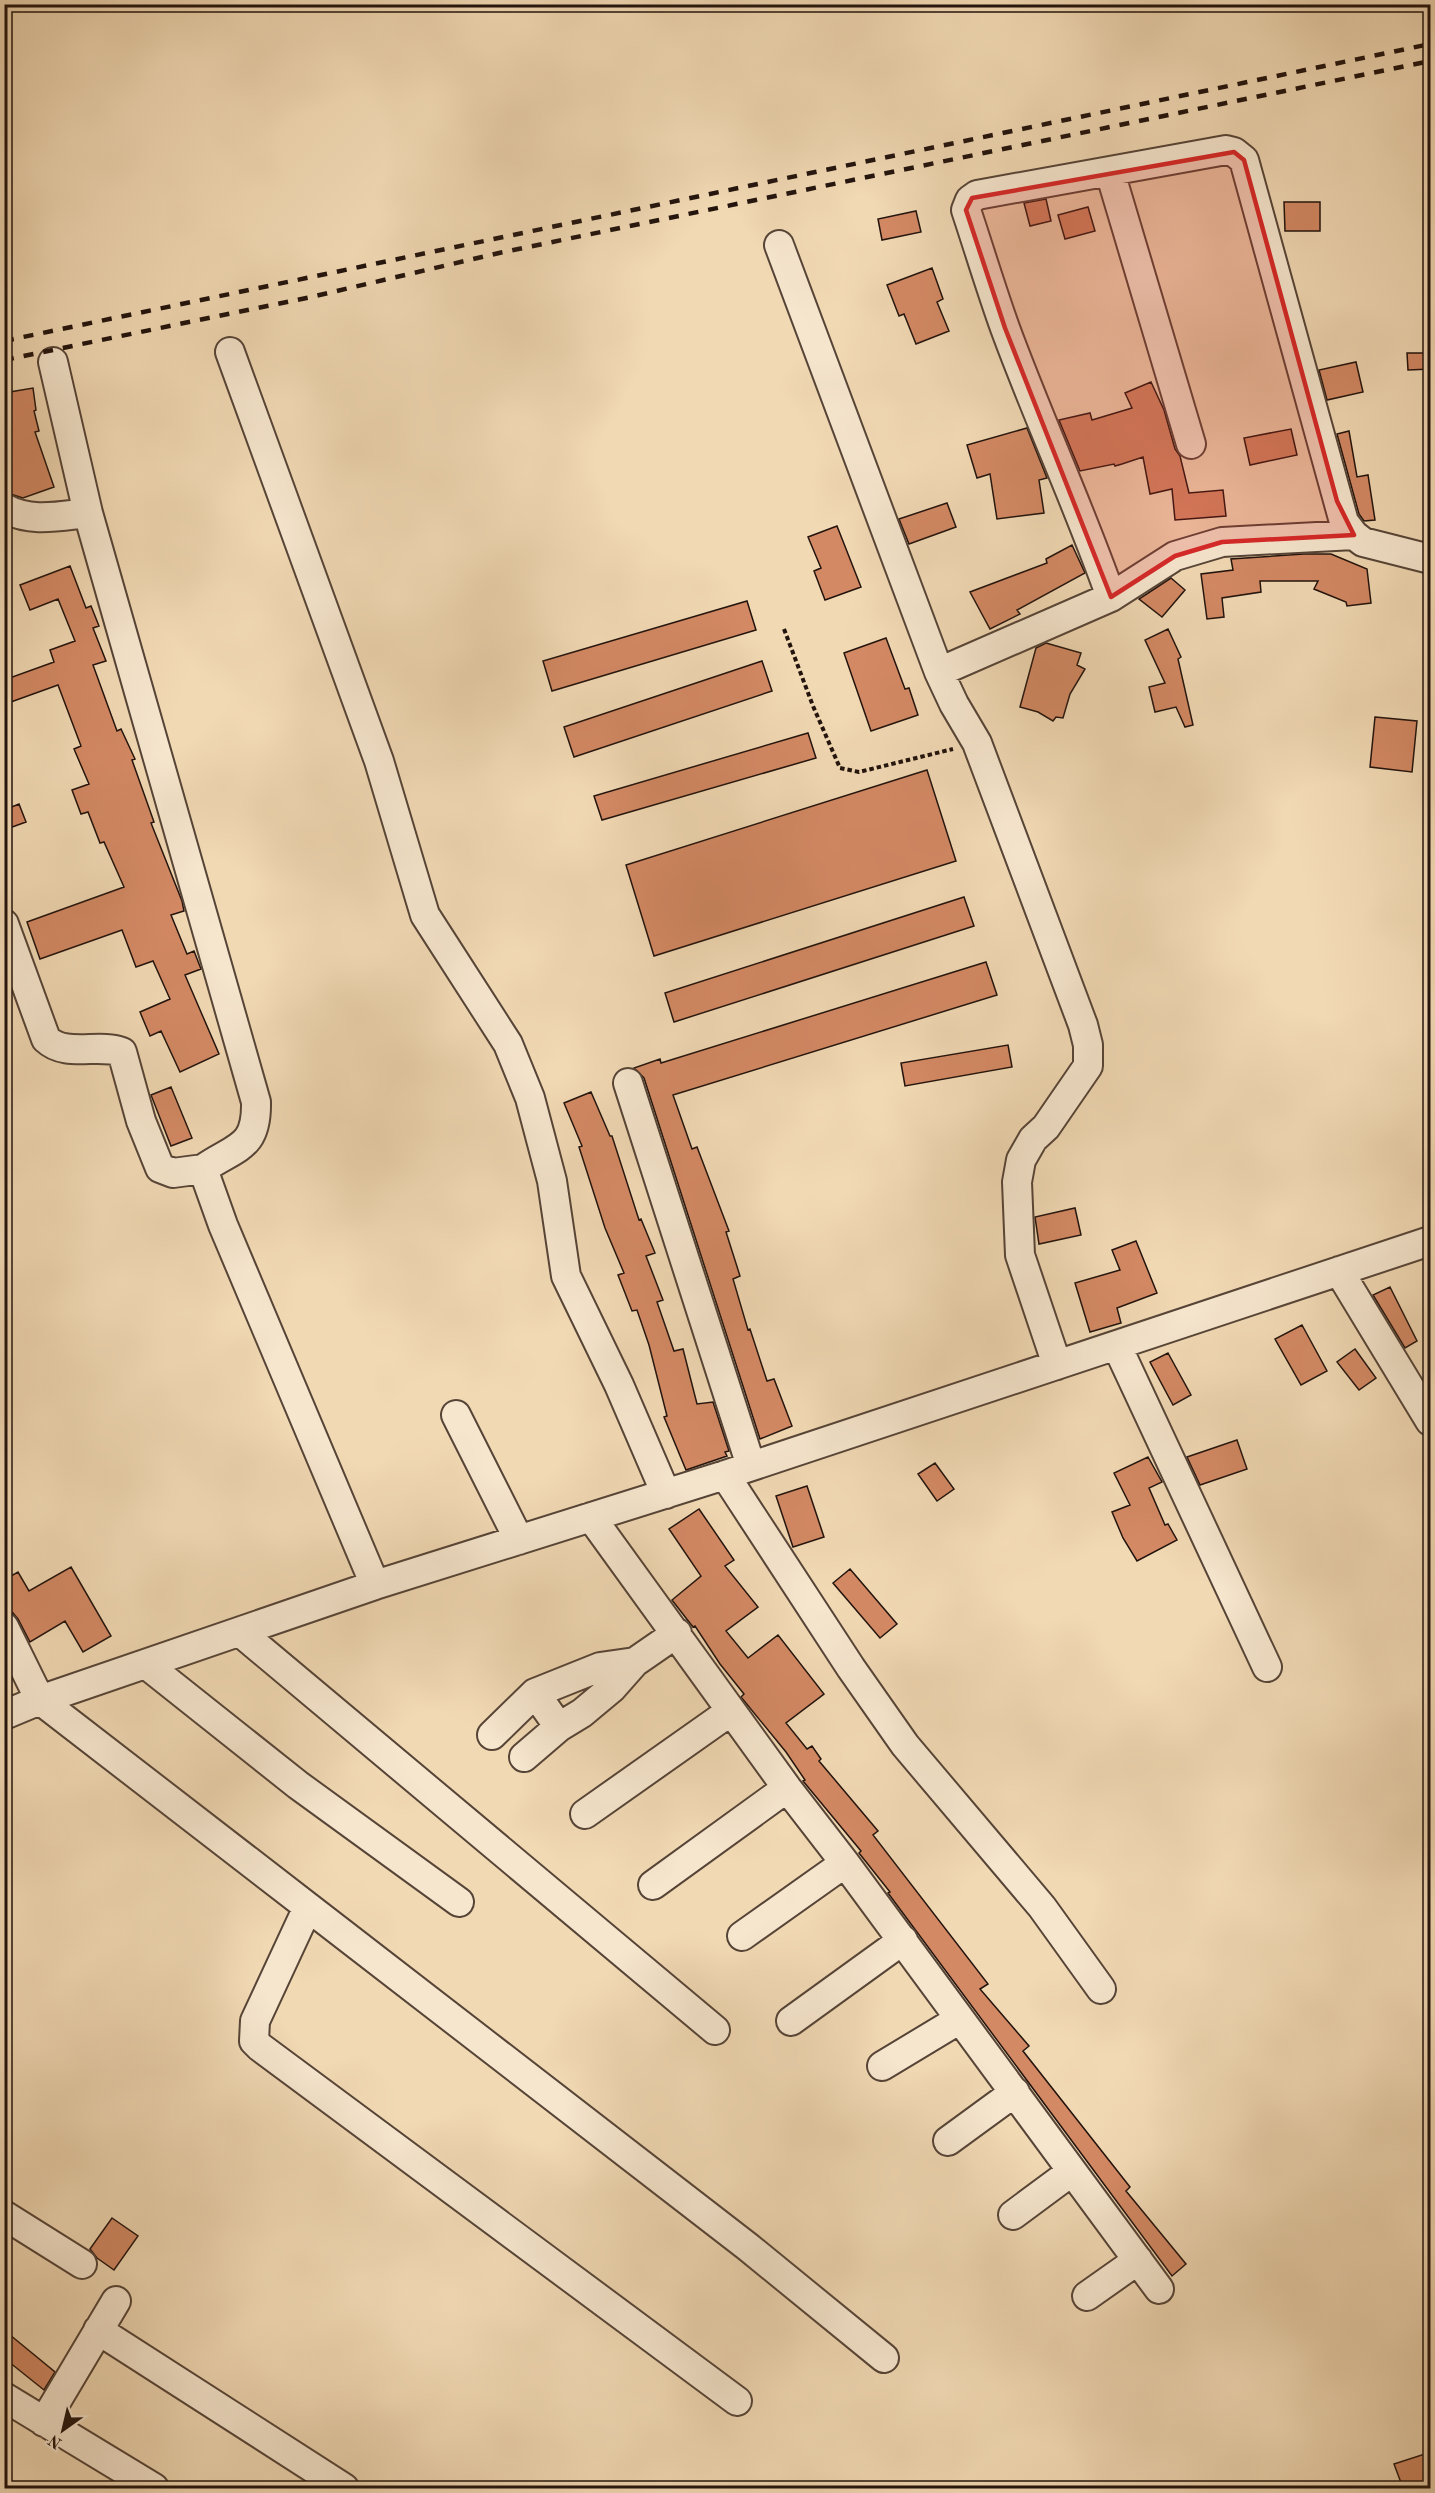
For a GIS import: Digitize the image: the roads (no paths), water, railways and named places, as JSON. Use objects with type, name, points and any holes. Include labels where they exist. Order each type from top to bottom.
[{"type":"street","points":[[1112,597],[1086,526],[1005,328],[966,210],[970,200],[977,195],[1226,150],[1234,152],[1244,160],[1344,522],[1362,542],[1431,559]]},
{"type":"street","points":[[1110,172],[1191,444]]},
{"type":"street","points":[[779,245],[939,672],[954,704],[977,743],[1071,992],[1088,1045],[1088,1066],[1046,1127],[1033,1139],[1021,1160],[1017,1182],[1020,1255],[1058,1365]]},
{"type":"street","points":[[230,352],[379,761],[425,915],[508,1044],[530,1098],[552,1181],[566,1276],[606,1357],[666,1494]]},
{"type":"street","points":[[4,924],[46,1039],[54,1046],[64,1049],[122,1052],[141,1121],[160,1168],[173,1173],[203,1169],[246,1141],[254,1131],[256,1102],[88,513],[53,362]]},
{"type":"street","points":[[4,508],[15,515],[33,519],[88,513]]},
{"type":"street","points":[[939,672],[1112,597],[1175,556],[1222,543],[1354,535]]},
{"type":"street","points":[[628,1083],[738,1470],[851,1668],[905,1745],[1042,1907],[1101,1989]]},
{"type":"street","points":[[203,1169],[224,1225],[375,1585]]},
{"type":"street","points":[[4,1715],[40,1700],[375,1585],[666,1494],[1431,1241]]},
{"type":"street","points":[[1339,1271],[1431,1421]]},
{"type":"street","points":[[1117,1346],[1267,1668]]},
{"type":"street","points":[[456,1415],[519,1540]]},
{"type":"street","points":[[591,1517],[787,1788],[903,1940],[1159,2289]]},
{"type":"street","points":[[4,1627],[40,1700],[748,2247],[885,2358]]},
{"type":"street","points":[[240,1632],[715,2030]]},
{"type":"street","points":[[524,1757],[559,1726],[590,1707],[612,1688],[635,1662],[677,1633]]},
{"type":"street","points":[[492,1736],[535,1693],[600,1667],[635,1662]]},
{"type":"street","points":[[147,1665],[298,1785],[459,1902]]},
{"type":"street","points":[[535,1693],[559,1726]]},
{"type":"street","points":[[585,1814],[731,1711]]},
{"type":"street","points":[[653,1885],[787,1788]]},
{"type":"street","points":[[742,1936],[845,1863]]},
{"type":"street","points":[[308,1907],[255,2021],[254,2041],[737,2401]]},
{"type":"street","points":[[791,2021],[903,1940]]},
{"type":"street","points":[[882,2066],[960,2019]]},
{"type":"street","points":[[948,2141],[1015,2092]]},
{"type":"street","points":[[1013,2215],[1071,2172]]},
{"type":"street","points":[[4,2215],[82,2264]]},
{"type":"street","points":[[1087,2296],[1138,2260]]},
{"type":"street","points":[[44,2422],[116,2301]]},
{"type":"street","points":[[99,2330],[344,2488]]},
{"type":"street","points":[[4,2397],[154,2488]]},
{"type":"railway","points":[[4,341],[1430,44]]},
{"type":"railway","points":[[4,360],[311,297],[499,253],[1430,61]]}]
